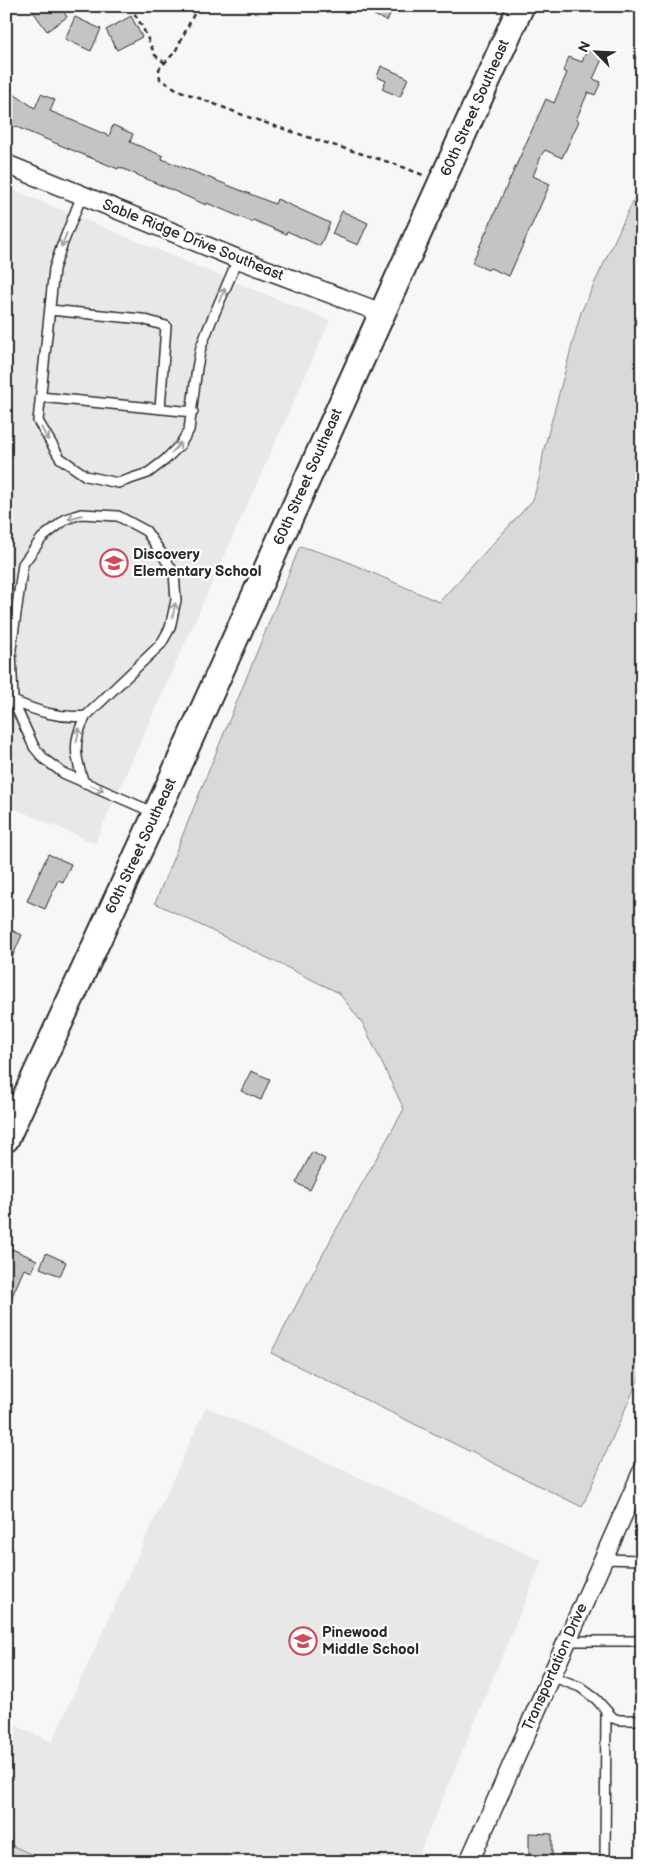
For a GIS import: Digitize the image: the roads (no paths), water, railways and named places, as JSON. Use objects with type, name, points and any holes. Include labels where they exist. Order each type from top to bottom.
[{"type":"main road","name":"60th Street Southeast","points":[[6,1139],[156,814],[521,6]]},
{"type":"street","name":"Sable Ridge Drive Southeast","points":[[6,164],[238,260],[382,313]]},
{"type":"street","name":"Transportation Drive","points":[[469,1862],[642,1472]]},
{"type":"lane","points":[[82,195],[60,248],[54,269],[38,421],[60,458],[86,476],[118,483],[148,473],[180,445],[189,430],[193,412],[201,347],[238,260]]},
{"type":"lane","points":[[50,310],[142,319],[166,326],[160,409]]},
{"type":"lane","points":[[40,397],[193,412]]},
{"type":"lane","points":[[84,783],[77,763],[76,745],[78,730],[86,716],[161,644],[170,628],[176,600],[174,573],[157,546],[146,531],[118,516],[82,514],[66,519],[42,538],[23,564],[11,649],[13,701],[34,747],[44,759],[62,773],[84,783],[156,814]]},
{"type":"lane","points":[[13,701],[41,713],[68,718],[86,716]]},
{"type":"lane","points":[[603,1559],[642,1560]]},
{"type":"lane","points":[[567,1641],[642,1641]]},
{"type":"lane","points":[[551,1676],[580,1687],[596,1699],[613,1718],[619,1720],[642,1720]]},
{"type":"lane","points":[[605,1862],[606,1711]]},
{"type":"place","name":"Discovery Elementary School","points":[[114,563]]},
{"type":"place","name":"Pinewood Middle School","points":[[303,1641]]}]
